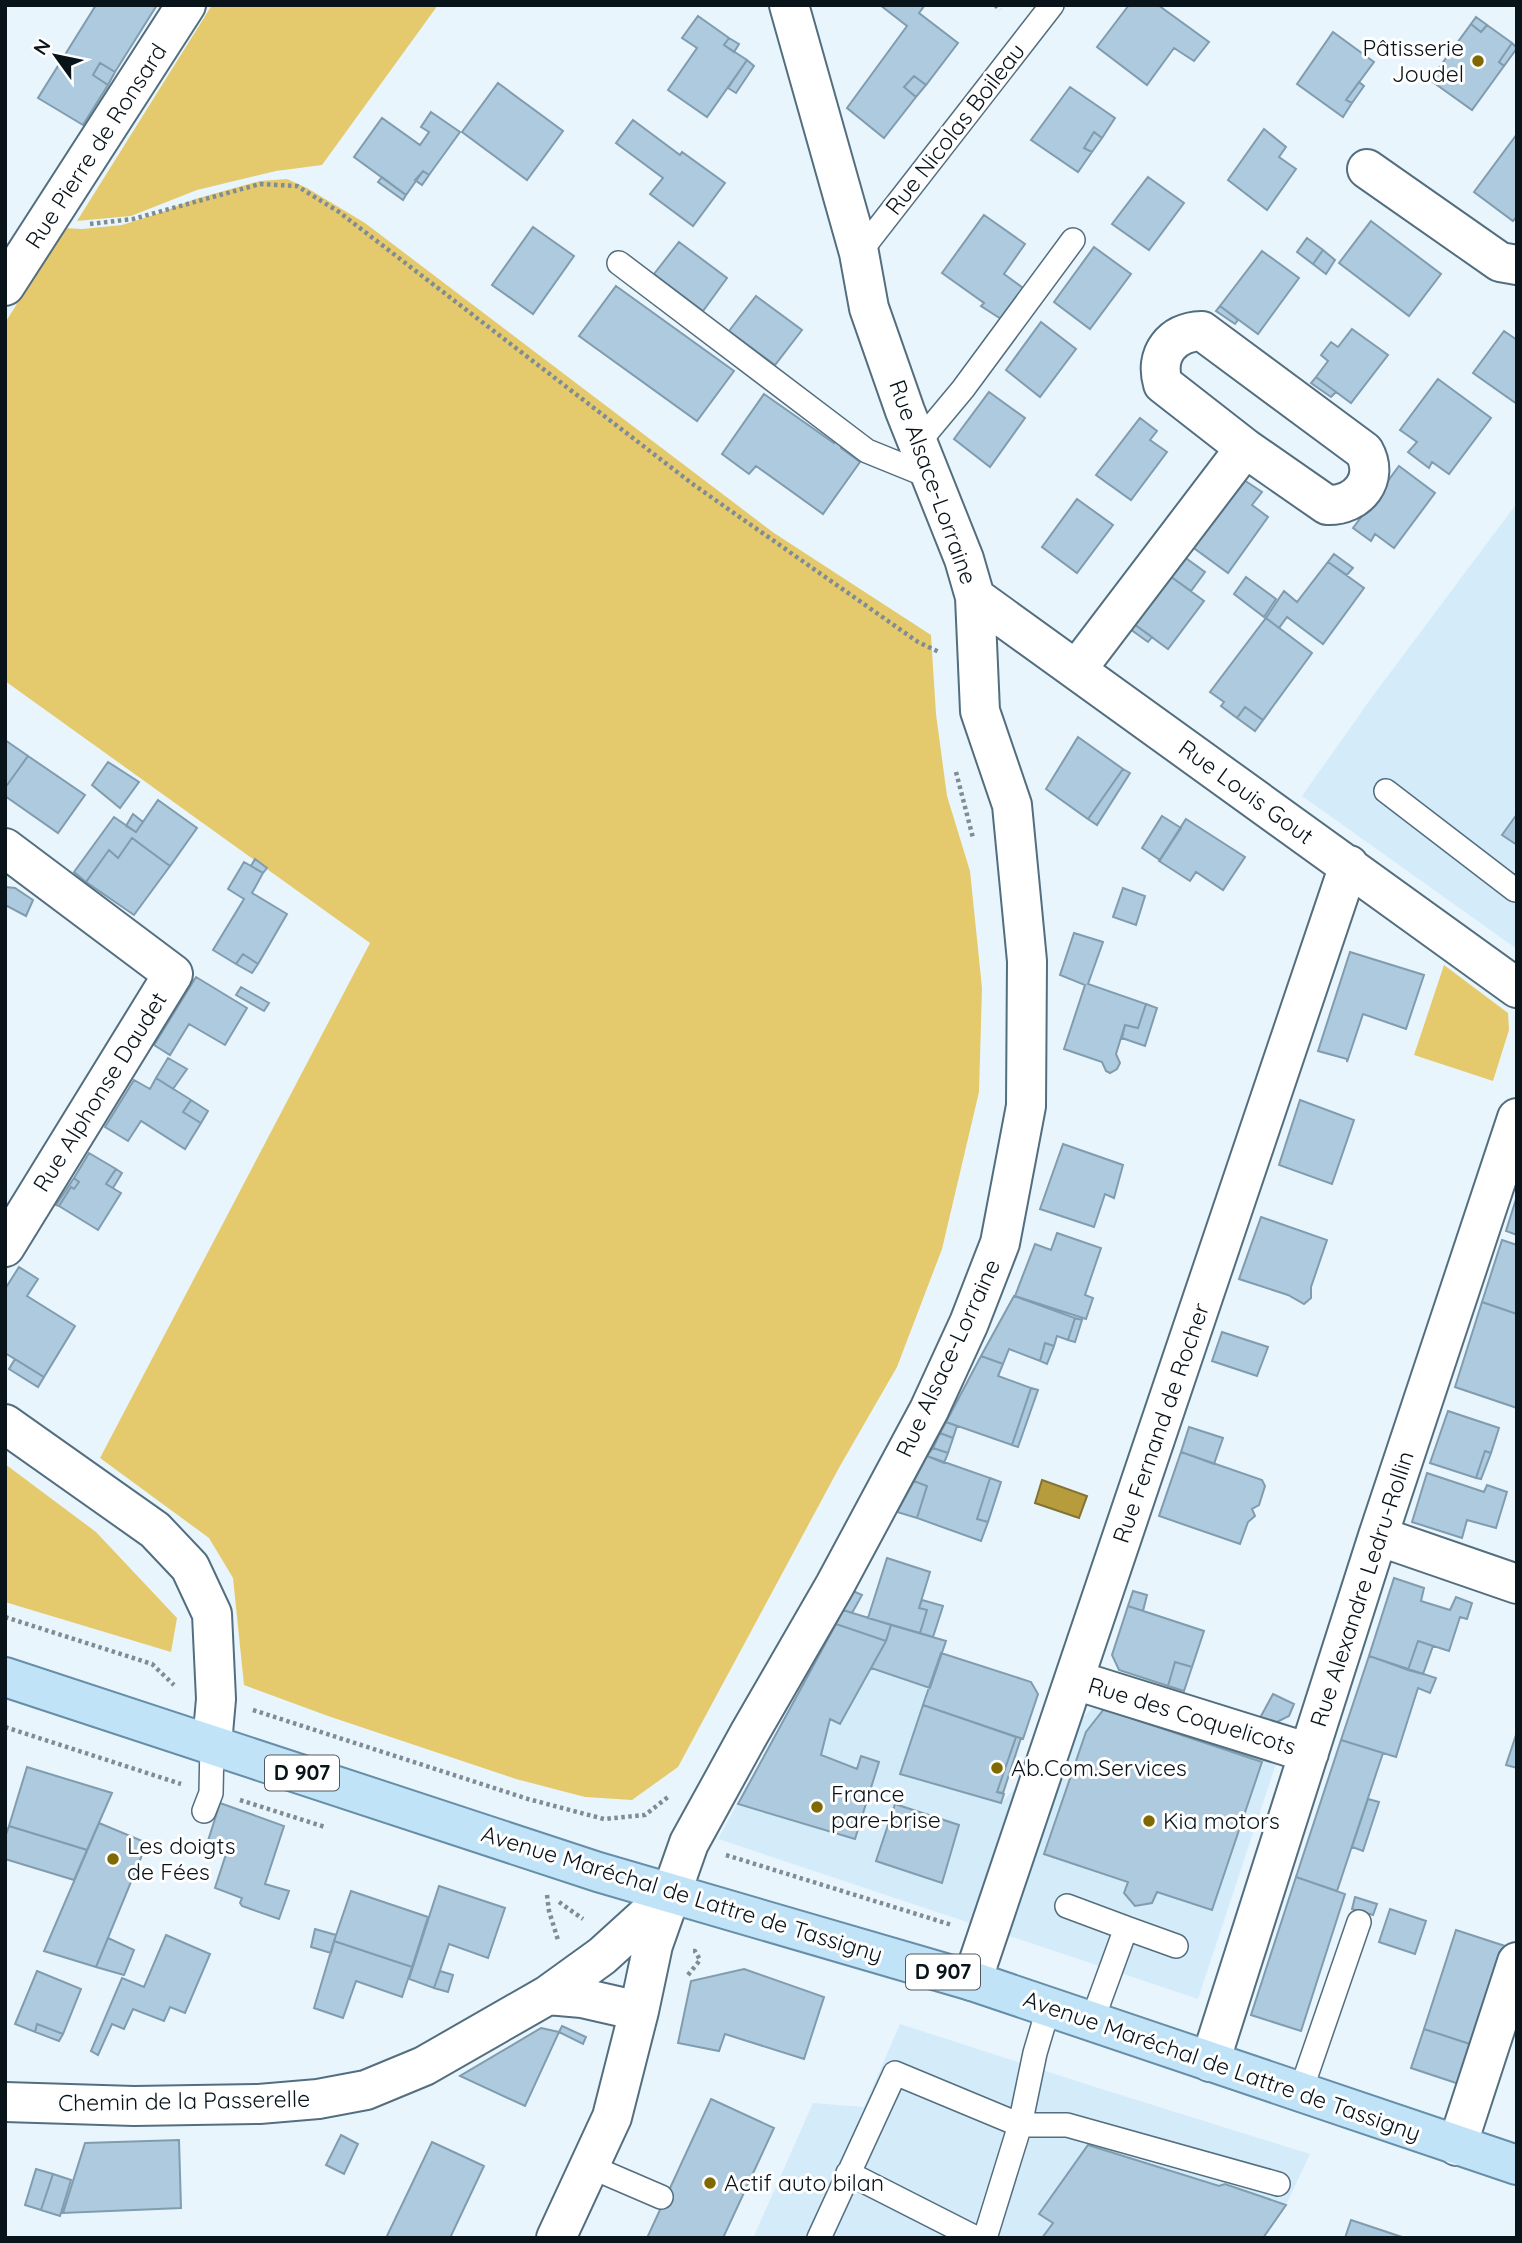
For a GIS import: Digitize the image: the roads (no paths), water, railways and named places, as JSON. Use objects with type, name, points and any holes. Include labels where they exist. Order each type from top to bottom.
[{"type":"main road","name":"Avenue Maréchal de Lattre de Tassigny","points":[[5,1677],[598,1872],[972,1981],[1517,2165]]},
{"type":"street","name":"Rue Pierre de Ronsard","points":[[5,286],[186,5]]},
{"type":"street","name":"Rue Alsace-Lorraine","points":[[556,2238],[612,2117],[653,1945],[689,1843],[748,1734],[835,1585],[929,1410],[970,1323],[1000,1243],[1026,1106],[1027,961],[1012,805],[980,711],[975,597],[964,559],[869,308],[859,253],[789,5]]},
{"type":"street","points":[[1367,169],[1500,262],[1517,265]]},
{"type":"street","points":[[1202,331],[1364,451],[1370,461],[1370,474],[1355,499],[1342,506],[1327,505],[1245,448],[1163,384],[1159,372],[1160,359],[1176,338],[1188,332],[1202,331]]},
{"type":"street","points":[[1077,669],[1245,448]]},
{"type":"street","name":"Rue Louis Gout","points":[[975,597],[1517,988]]},
{"type":"street","name":"Rue Alphonse Daudet","points":[[5,848],[173,974],[5,1247]]},
{"type":"street","name":"Rue Fernand de Rocher","points":[[972,1981],[1349,865]]},
{"type":"street","name":"Rue Alexandre Ledru-Rollin","points":[[1210,2062],[1378,1536],[1517,1118]]},
{"type":"street","points":[[5,1424],[155,1530],[190,1567],[212,1614],[216,1699],[212,1744]]},
{"type":"street","points":[[1378,1536],[1517,1584]]},
{"type":"street","name":"Rue des Coquelicots","points":[[1075,1680],[1309,1753]]},
{"type":"street","name":"Chemin de la Passerelle","points":[[6,2106],[259,2104],[318,2099],[366,2090],[424,2066],[548,1995],[602,1956],[672,1893]]},
{"type":"street","points":[[1457,2146],[1517,1962]]},
{"type":"street","points":[[548,1995],[582,1998],[639,2011]]},
{"type":"lane","name":"Rue Nicolas Boileau","points":[[859,253],[1052,5]]},
{"type":"lane","points":[[619,263],[867,451],[925,460],[964,389],[1073,240]]},
{"type":"lane","points":[[1386,791],[1515,890],[1517,887]]},
{"type":"lane","points":[[208,1802],[212,1744]]},
{"type":"lane","points":[[1067,1906],[1176,1946]]},
{"type":"lane","points":[[1300,2093],[1359,1922]]},
{"type":"lane","points":[[1093,2021],[1126,1928]]},
{"type":"lane","points":[[985,2238],[1020,2125],[1035,2053],[1049,2006]]},
{"type":"lane","points":[[819,2238],[895,2073],[1020,2125],[1067,2124],[1278,2184]]},
{"type":"lane","points":[[589,2166],[661,2197]]},
{"type":"lane","points":[[849,2173],[976,2238]]},
{"type":"place","name":"Pâtisserie Joudel","points":[[1478,61]]},
{"type":"place","name":"Ab.Com.Services","points":[[997,1768]]},
{"type":"place","name":"France pare-brise","points":[[817,1807]]},
{"type":"place","name":"Kia motors","points":[[1149,1821]]},
{"type":"place","name":"Les doigts de Fées","points":[[113,1859]]},
{"type":"place","name":"Actif auto bilan","points":[[710,2183]]}]
